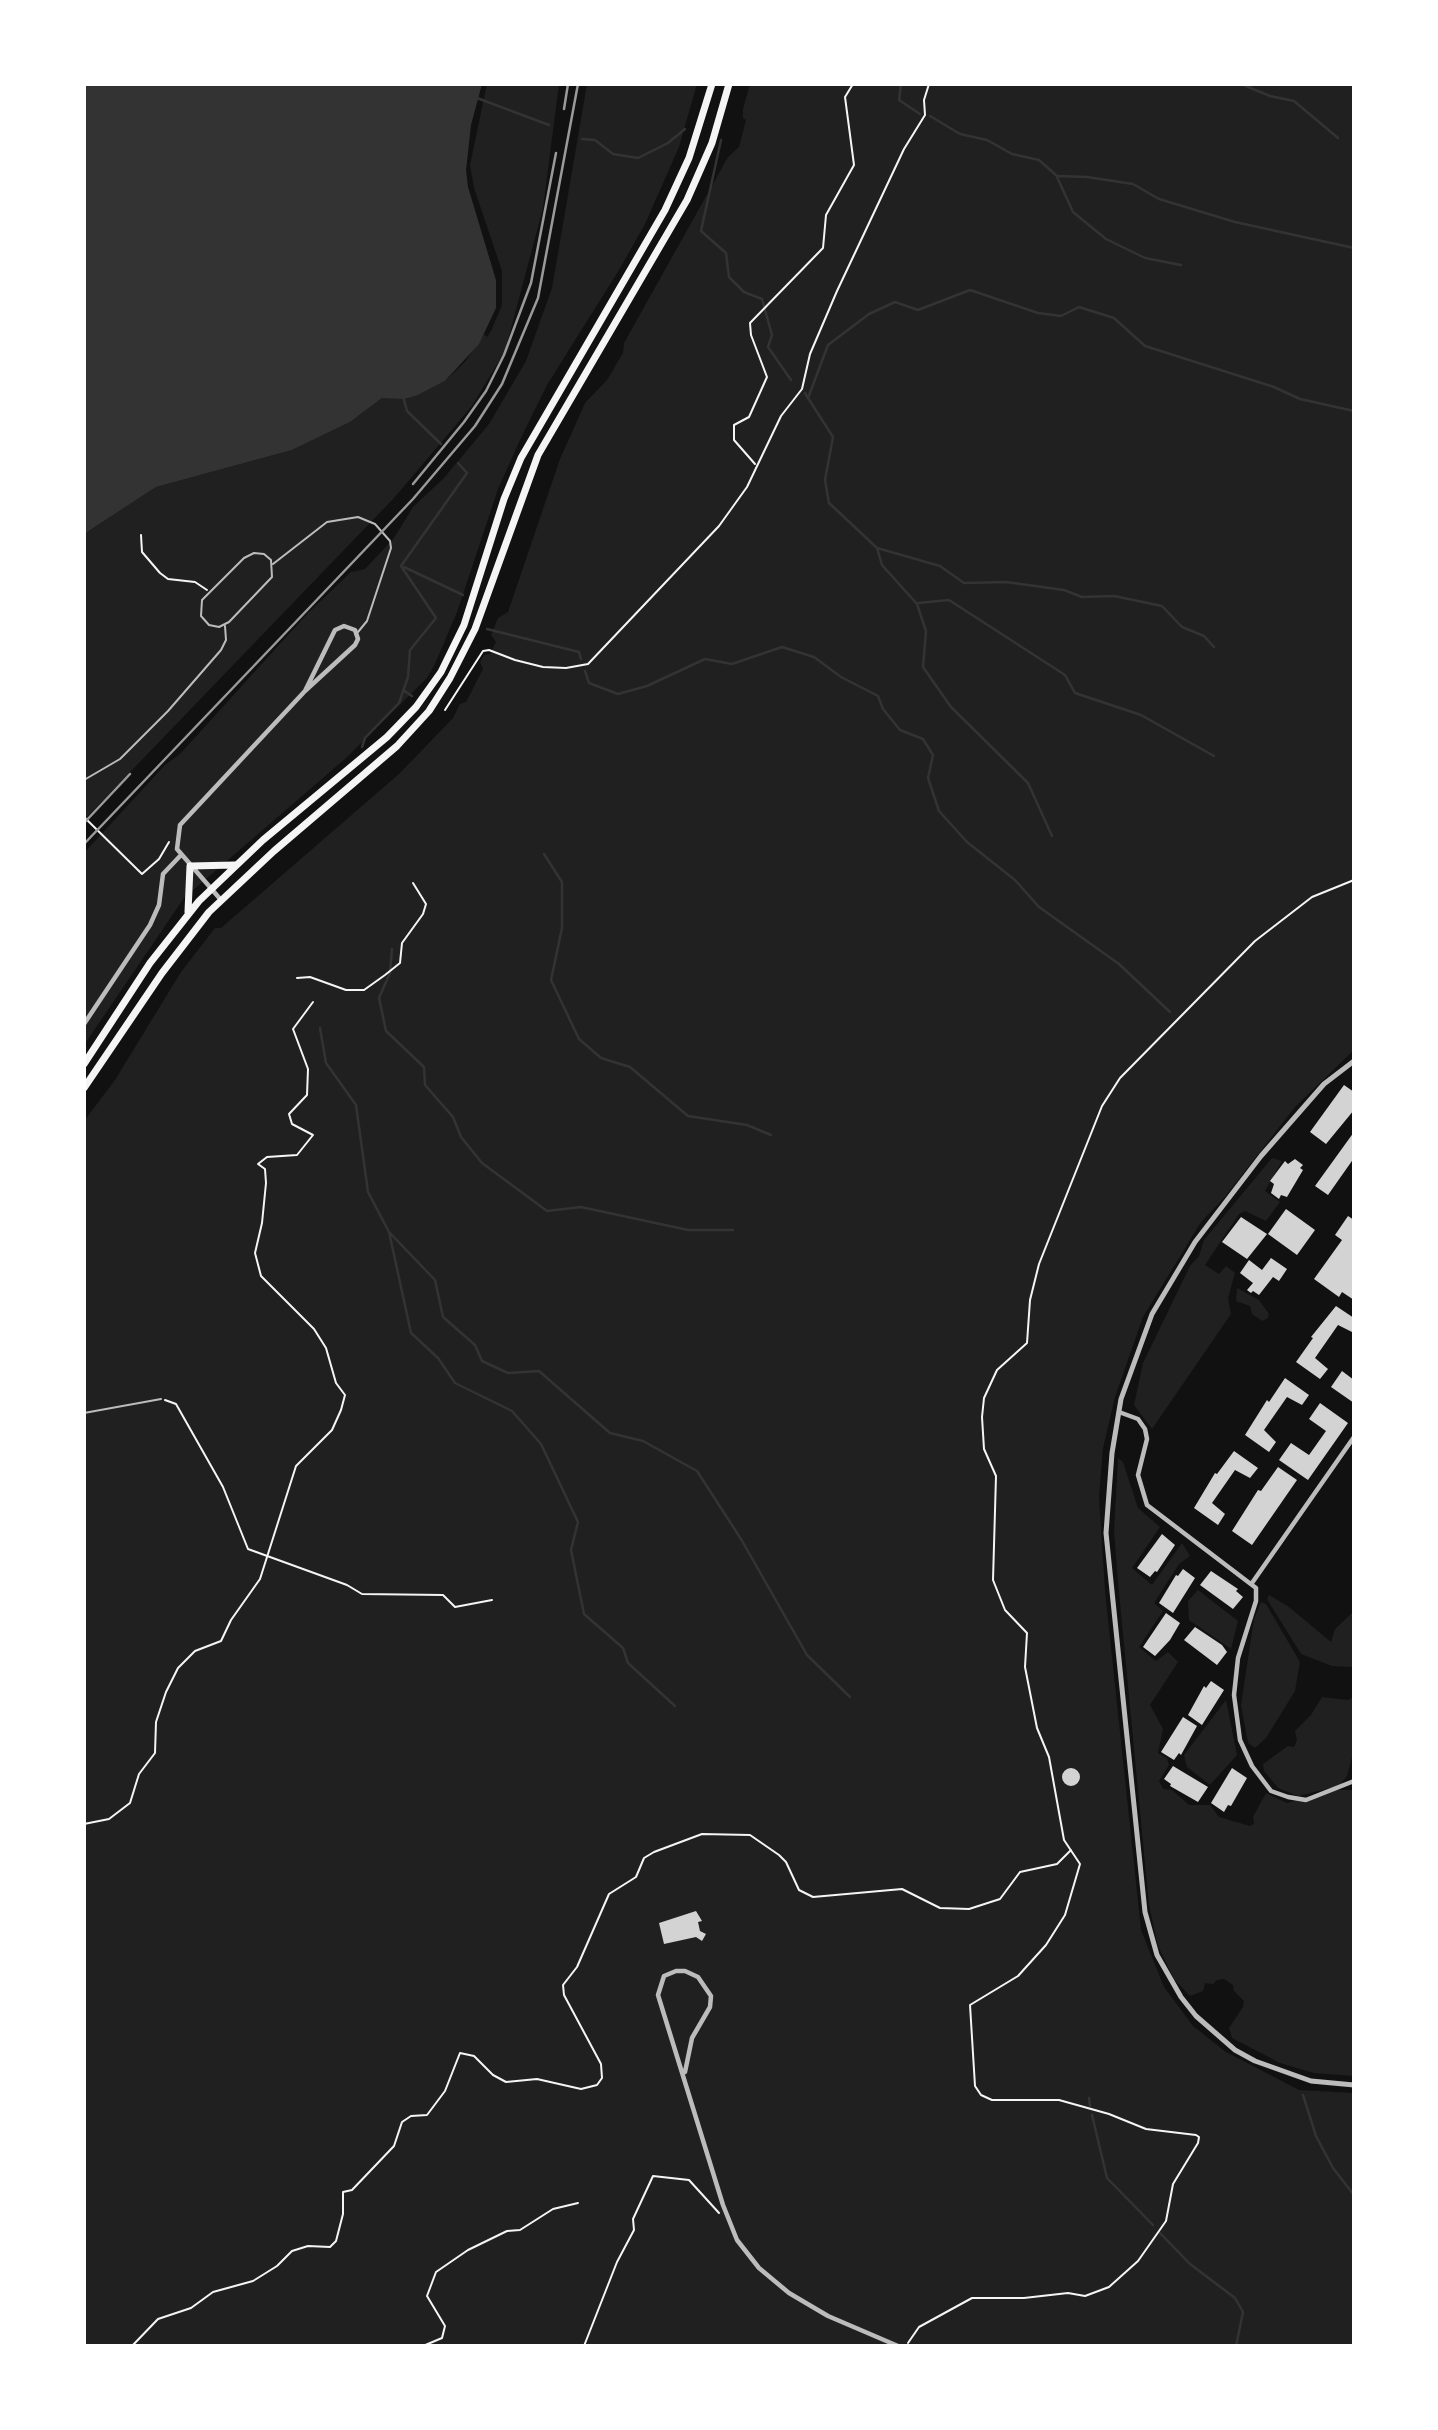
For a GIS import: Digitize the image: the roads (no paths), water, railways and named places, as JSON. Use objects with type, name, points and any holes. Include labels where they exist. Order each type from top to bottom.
[{"type":"main road","points":[[84,1064],[150,963],[188,913],[235,865],[387,737],[416,707],[441,672],[464,625],[504,499],[521,458],[676,188],[712,84]]},
{"type":"main road","points":[[84,1087],[162,973],[221,900],[397,746],[429,711],[450,678],[475,629],[538,455],[687,200],[712,143],[729,84]]},
{"type":"main road","points":[[188,913],[190,866],[235,865]]},
{"type":"street","points":[[221,900],[181,855],[177,835],[185,816],[304,691],[355,645],[357,633],[344,626],[335,630],[304,691]]},
{"type":"street","points":[[84,1024],[150,925],[159,905],[163,874],[181,855]]},
{"type":"street","points":[[1354,1061],[1324,1084],[1292,1118],[1195,1242],[1142,1335],[1119,1412],[1108,1496],[1108,1571],[1145,1912],[1150,1936],[1181,1997],[1196,2016],[1235,2050],[1255,2061],[1311,2081],[1354,2085]]},
{"type":"street","points":[[1119,1412],[1138,1419],[1145,1429],[1147,1439],[1138,1475],[1147,1504],[1252,1583],[1257,1594],[1243,1637],[1234,1695],[1236,1724],[1245,1754],[1265,1785],[1288,1797],[1306,1800],[1354,1782]]},
{"type":"street","points":[[1252,1583],[1354,1437]]},
{"type":"street","points":[[685,2072],[692,2038],[710,2007],[711,1996],[698,1977],[685,1971],[677,1971],[664,1976],[659,1995],[685,2072],[730,2225],[748,2255],[789,2294],[828,2316],[898,2346]]},
{"type":"lane","points":[[272,564],[327,522],[358,517],[374,524],[385,534],[391,548],[367,621],[357,633]]},
{"type":"lane","points":[[264,554],[272,564],[274,573],[269,582],[224,625],[209,625],[201,616],[201,604],[210,592],[249,555],[264,554]]},
{"type":"lane","points":[[84,780],[120,759],[186,691],[225,646],[224,625]]},
{"type":"lane","points":[[84,1413],[161,1399]]},
{"type":"waterway","points":[[901,84],[899,100],[920,114]]},
{"type":"waterway","points":[[1241,84],[1270,96],[1294,101],[1338,138]]},
{"type":"waterway","points":[[477,98],[549,125]]},
{"type":"waterway","points":[[930,116],[960,134],[987,140],[1012,154],[1039,160],[1057,176],[1087,177],[1133,184],[1159,199],[1235,222],[1354,248]]},
{"type":"waterway","points":[[582,139],[595,140],[613,154],[638,158],[668,143],[685,129]]},
{"type":"waterway","points":[[721,140],[701,231],[726,253],[729,277],[744,292],[762,299],[772,335],[768,347],[791,380]]},
{"type":"waterway","points":[[1057,177],[1073,212],[1106,239],[1145,258],[1181,265]]},
{"type":"waterway","points":[[805,393],[808,398],[828,345],[869,314],[895,302],[918,310],[970,290],[1038,313],[1061,316],[1079,307],[1114,318],[1145,346],[1274,387],[1300,399],[1354,411]]},
{"type":"waterway","points":[[403,396],[407,411],[441,444]]},
{"type":"waterway","points":[[808,398],[833,437],[825,480],[829,503],[877,548],[882,565],[917,604],[926,631],[923,667],[951,707],[1028,783],[1052,836]]},
{"type":"waterway","points":[[401,566],[467,473],[458,463]]},
{"type":"waterway","points":[[877,548],[940,566],[964,583],[1006,582],[1064,590],[1082,597],[1114,596],[1162,606],[1182,627],[1204,636],[1214,647]]},
{"type":"waterway","points":[[362,747],[365,738],[399,703],[408,677],[410,650],[436,618],[401,566]]},
{"type":"waterway","points":[[404,567],[463,595]]},
{"type":"waterway","points":[[918,603],[949,600],[1065,675],[1075,693],[1141,715],[1214,756]]},
{"type":"waterway","points":[[487,629],[579,652],[581,659]]},
{"type":"waterway","points":[[585,671],[589,683],[618,694],[647,686],[705,659],[732,664],[782,647],[814,657],[841,677],[878,696],[883,709],[900,730],[923,739],[933,755],[928,778],[939,811],[967,842],[1015,880],[1039,907],[1119,964],[1170,1012]]},
{"type":"waterway","points":[[403,690],[412,696]]},
{"type":"waterway","points":[[544,854],[562,882],[562,928],[551,980],[579,1039],[601,1058],[630,1067],[688,1116],[747,1125],[771,1135]]},
{"type":"waterway","points":[[392,949],[390,973],[379,998],[386,1031],[424,1067],[425,1085],[453,1117],[461,1137],[482,1163],[547,1211],[581,1207],[688,1230],[733,1230]]},
{"type":"waterway","points":[[320,1028],[326,1063],[356,1105],[368,1192],[389,1232],[411,1333],[438,1358],[455,1383],[512,1411],[541,1444],[578,1522],[571,1550],[584,1614],[623,1648],[628,1663],[675,1706]]},
{"type":"waterway","points":[[389,1232],[435,1280],[443,1317],[475,1345],[482,1361],[508,1373],[539,1371],[610,1433],[643,1441],[697,1471],[741,1539],[807,1655],[850,1697]]},
{"type":"waterway","points":[[1303,2095],[1316,2136],[1333,2168],[1354,2195]]},
{"type":"waterway","points":[[1089,2098],[1090,2106]]},
{"type":"waterway","points":[[1092,2115],[1107,2178],[1153,2225]]},
{"type":"waterway","points":[[1159,2232],[1190,2264],[1235,2298],[1243,2312],[1236,2346]]},
{"type":"railway","points":[[564,109],[568,84]]},
{"type":"railway","points":[[84,844],[413,499],[475,426],[502,384],[538,298],[578,84]]},
{"type":"railway","points":[[413,484],[486,391],[504,355],[531,283],[556,153]]},
{"type":"railway","points":[[84,823],[130,774]]}]
